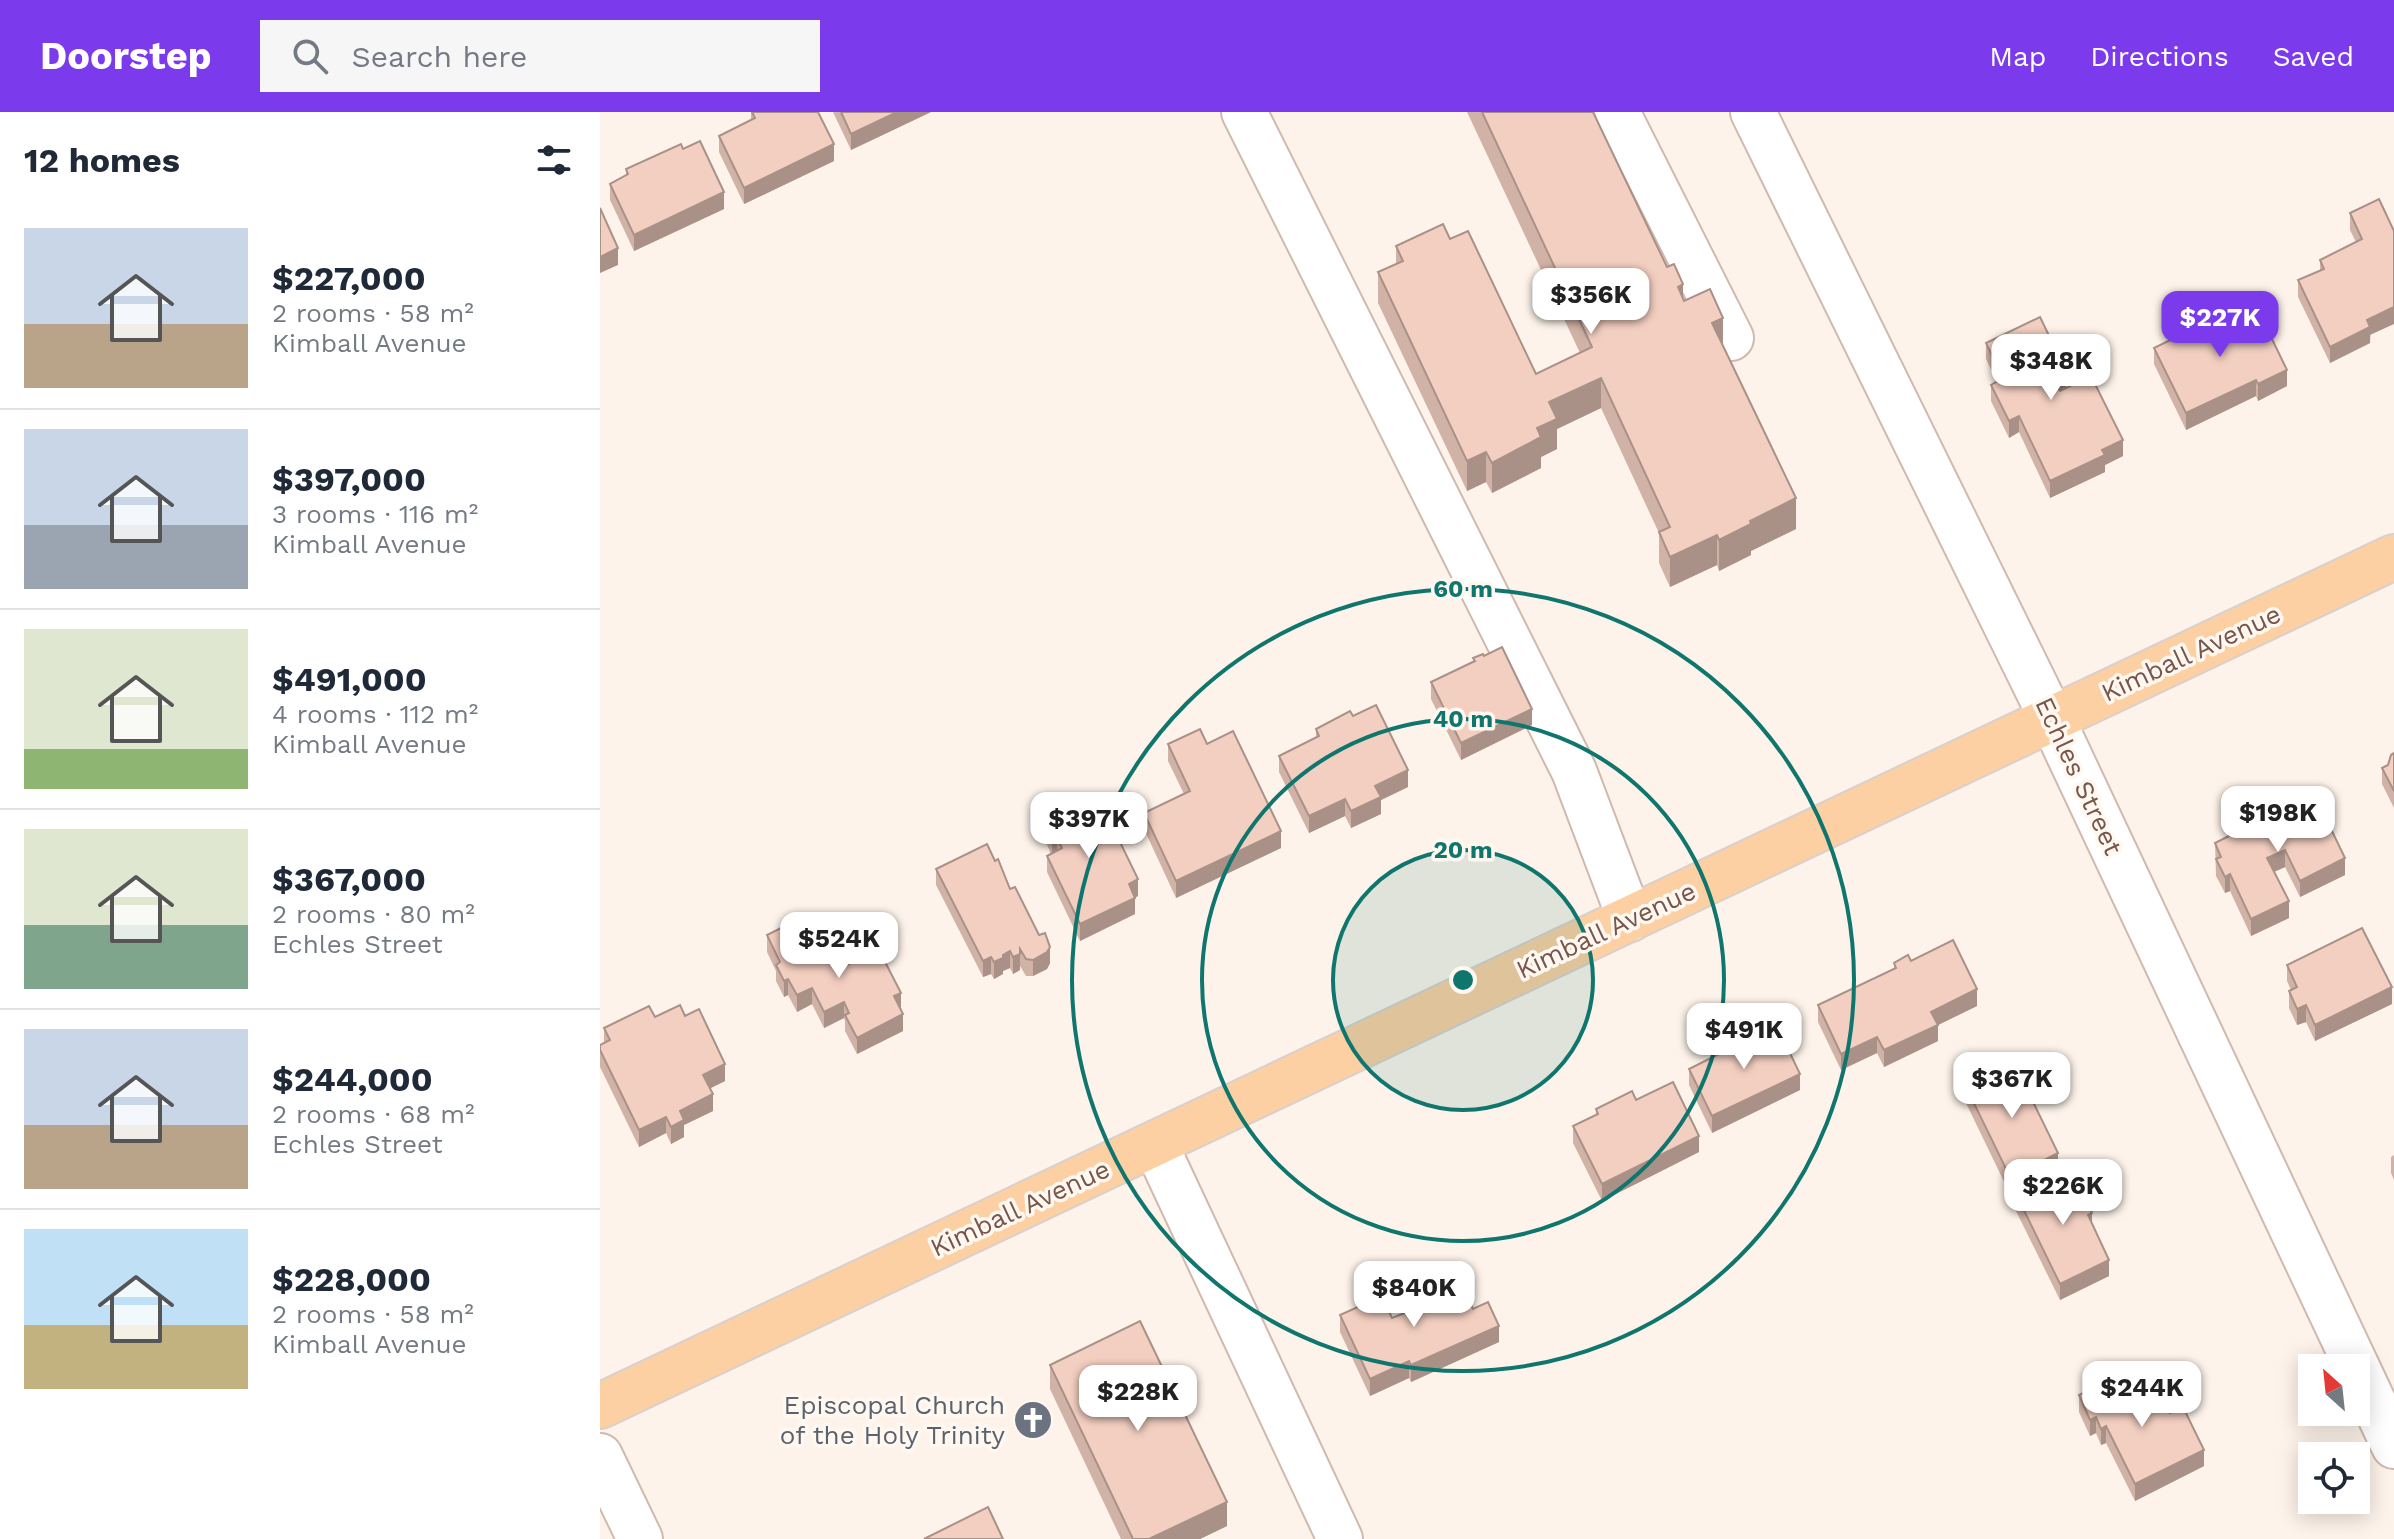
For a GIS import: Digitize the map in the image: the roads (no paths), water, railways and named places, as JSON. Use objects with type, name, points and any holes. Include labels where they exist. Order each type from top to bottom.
[{"type":"main road","name":"Kimball Avenue","points":[[600,1406],[2394,557]]},
{"type":"street","points":[[1244,112],[1574,771],[1630,919]]},
{"type":"street","points":[[1617,112],[1731,338]]},
{"type":"street","name":"Echles Street","points":[[1753,112],[2052,719],[2394,1446]]},
{"type":"street","points":[[1155,1144],[1340,1539]]},
{"type":"street","points":[[600,1456],[640,1539]]},
{"type":"place","name":"Episcopal Church of the Holy Trinity","points":[[1033,1420]]}]
